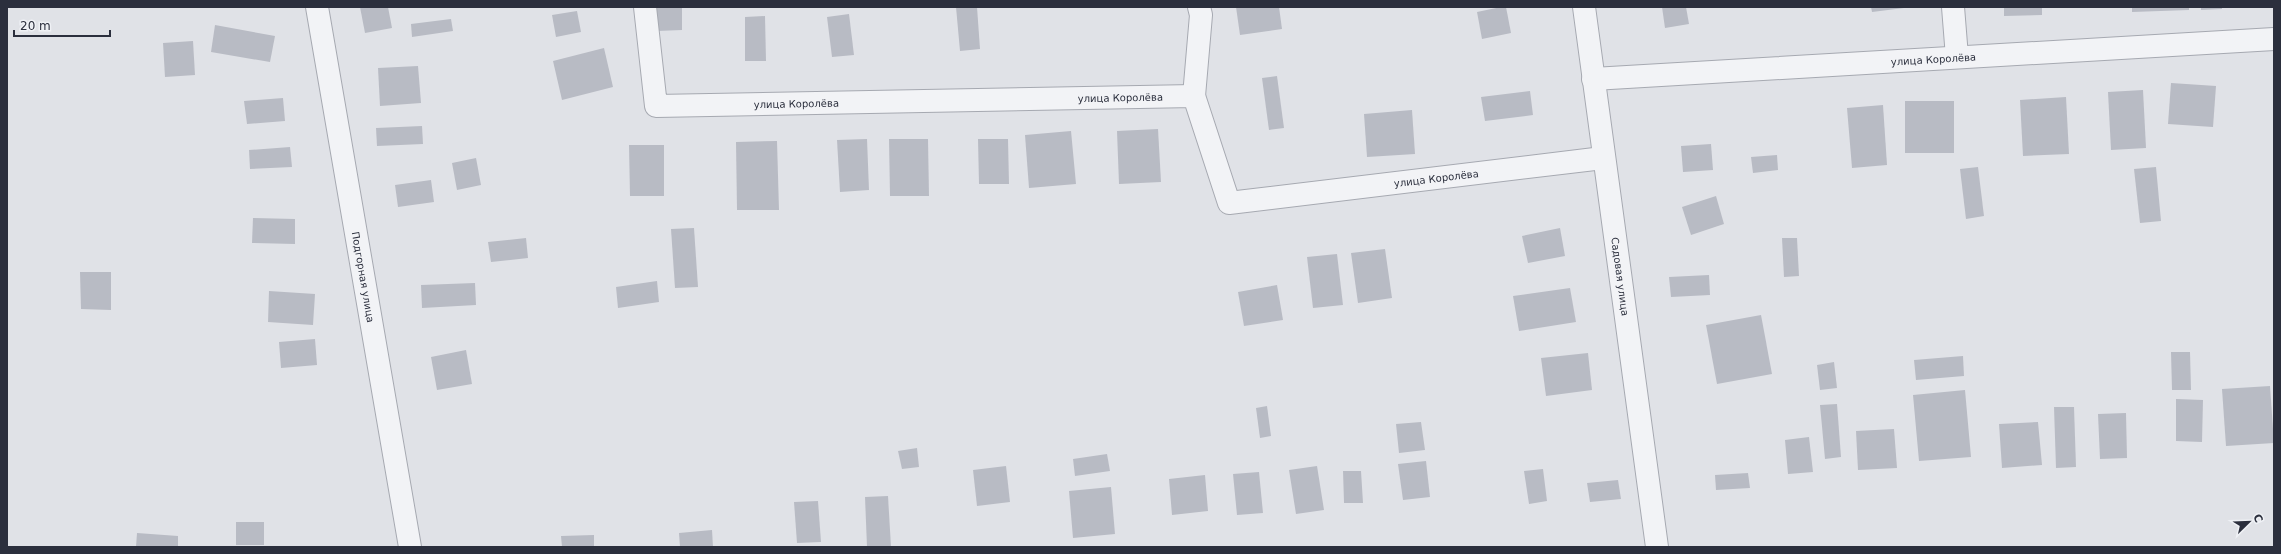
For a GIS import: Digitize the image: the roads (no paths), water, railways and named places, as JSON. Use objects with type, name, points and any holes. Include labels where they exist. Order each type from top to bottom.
[{"type":"street","name":"Подгорная улица","points":[[317,7],[410,547]]},
{"type":"street","name":"улица Королёва","points":[[645,7],[656,106],[1194,96],[1228,203],[1603,158]]},
{"type":"street","points":[[1194,96],[1201,15],[1199,7]]},
{"type":"street","name":"Садовая улица","points":[[1584,7],[1603,158],[1657,547]]},
{"type":"street","points":[[1953,7],[1956,57]]},
{"type":"street","name":"улица Королёва","points":[[1593,79],[2274,39]]}]
